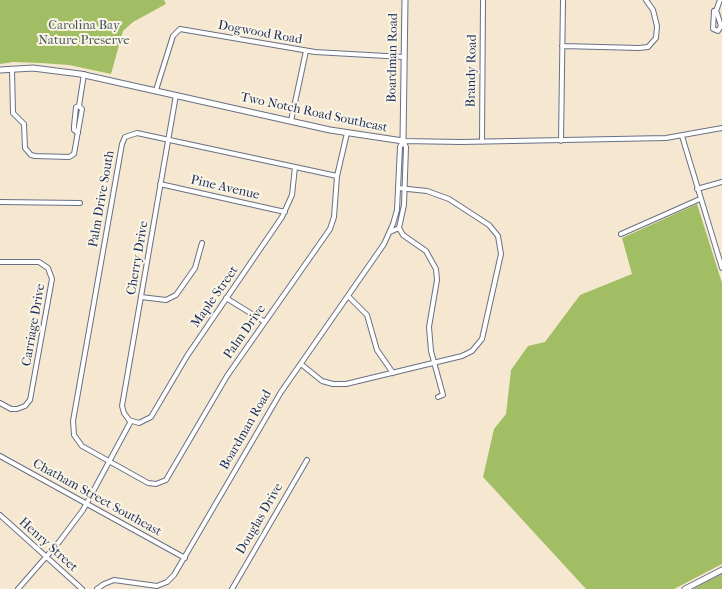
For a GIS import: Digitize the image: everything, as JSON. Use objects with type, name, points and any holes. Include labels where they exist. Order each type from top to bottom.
[{"type":"street","name":"Boardman Road","points":[[97,589],[114,580],[150,586],[160,585],[172,577],[185,558],[262,424],[300,364],[384,244],[390,232],[397,210],[400,147],[403,141],[405,0]]},
{"type":"street","name":"Brandy Road","points":[[482,142],[483,0]]},
{"type":"street","points":[[561,141],[563,0]]},
{"type":"street","points":[[562,46],[648,47],[656,38],[657,26],[653,10],[646,0]]},
{"type":"street","points":[[716,11],[720,0]]},
{"type":"street","name":"Dogwood Road","points":[[156,90],[173,36],[180,30],[306,51],[404,57]]},
{"type":"street","points":[[291,121],[306,51]]},
{"type":"street","name":"Two Notch Road Southeast","points":[[0,70],[12,68],[41,68],[84,74],[347,133],[403,141],[561,141],[682,136],[722,128]]},
{"type":"street","points":[[12,68],[12,110],[16,118],[24,124],[25,148],[31,155],[72,156],[78,134],[82,109],[79,106],[84,74]]},
{"type":"street","name":"Cherry Drive","points":[[131,421],[125,416],[122,406],[176,95]]},
{"type":"street","name":"Palm Drive South","points":[[110,461],[79,444],[74,435],[73,425],[122,144],[127,136],[134,133],[168,139],[337,176]]},
{"type":"street","name":"Palm Drive","points":[[110,461],[151,484],[159,484],[166,480],[227,376],[330,229],[334,217],[337,176],[347,133]]},
{"type":"street","points":[[682,136],[722,268]]},
{"type":"street","name":"Boardman Road","points":[[399,228],[405,189],[406,147],[403,141]]},
{"type":"street","name":"Maple Street","points":[[131,421],[142,422],[151,417],[187,356],[285,212],[293,188],[295,167]]},
{"type":"street","points":[[697,189],[722,182]]},
{"type":"street","name":"Pine Avenue","points":[[160,184],[285,212]]},
{"type":"street","points":[[300,364],[315,377],[333,384],[346,384],[465,355],[472,351],[480,342],[486,324],[501,247],[498,236],[491,227],[454,202],[433,193],[398,188]]},
{"type":"street","points":[[621,234],[700,199]]},
{"type":"street","points":[[0,202],[80,203]]},
{"type":"street","points":[[390,232],[399,228],[403,235],[426,251],[433,261],[436,269],[437,280],[429,327],[434,363],[443,395],[438,397]]},
{"type":"street","points":[[141,297],[166,300],[176,295],[197,264],[202,243]]},
{"type":"street","name":"Carriage Drive","points":[[0,262],[39,262],[48,268],[52,279],[30,400],[25,406],[17,409],[12,409],[0,403]]},
{"type":"street","points":[[348,296],[367,315],[377,350],[393,373]]},
{"type":"street","points":[[226,298],[265,322]]},
{"type":"street","points":[[18,589],[67,531],[86,504],[131,421]]},
{"type":"street","name":"Chatham Street Southeast","points":[[0,456],[185,558]]},
{"type":"street","name":"Douglas Drive","points":[[232,589],[307,460]]},
{"type":"street","name":"Henry Street","points":[[0,515],[82,589]]},
{"type":"street","points":[[685,589],[722,570]]},
{"type":"green space","name":"Carolina Bay Nature Preserve","points":[[0,0],[164,0],[166,4],[133,22],[123,31],[111,74],[69,65],[13,62],[0,64]]},
{"type":"green space","points":[[697,204],[722,283],[722,564],[674,589],[586,589],[483,477],[494,429],[506,414],[511,370],[528,346],[545,342],[580,295],[632,274],[622,238]]},
{"type":"green space","points":[[722,574],[722,589],[693,589]]}]
